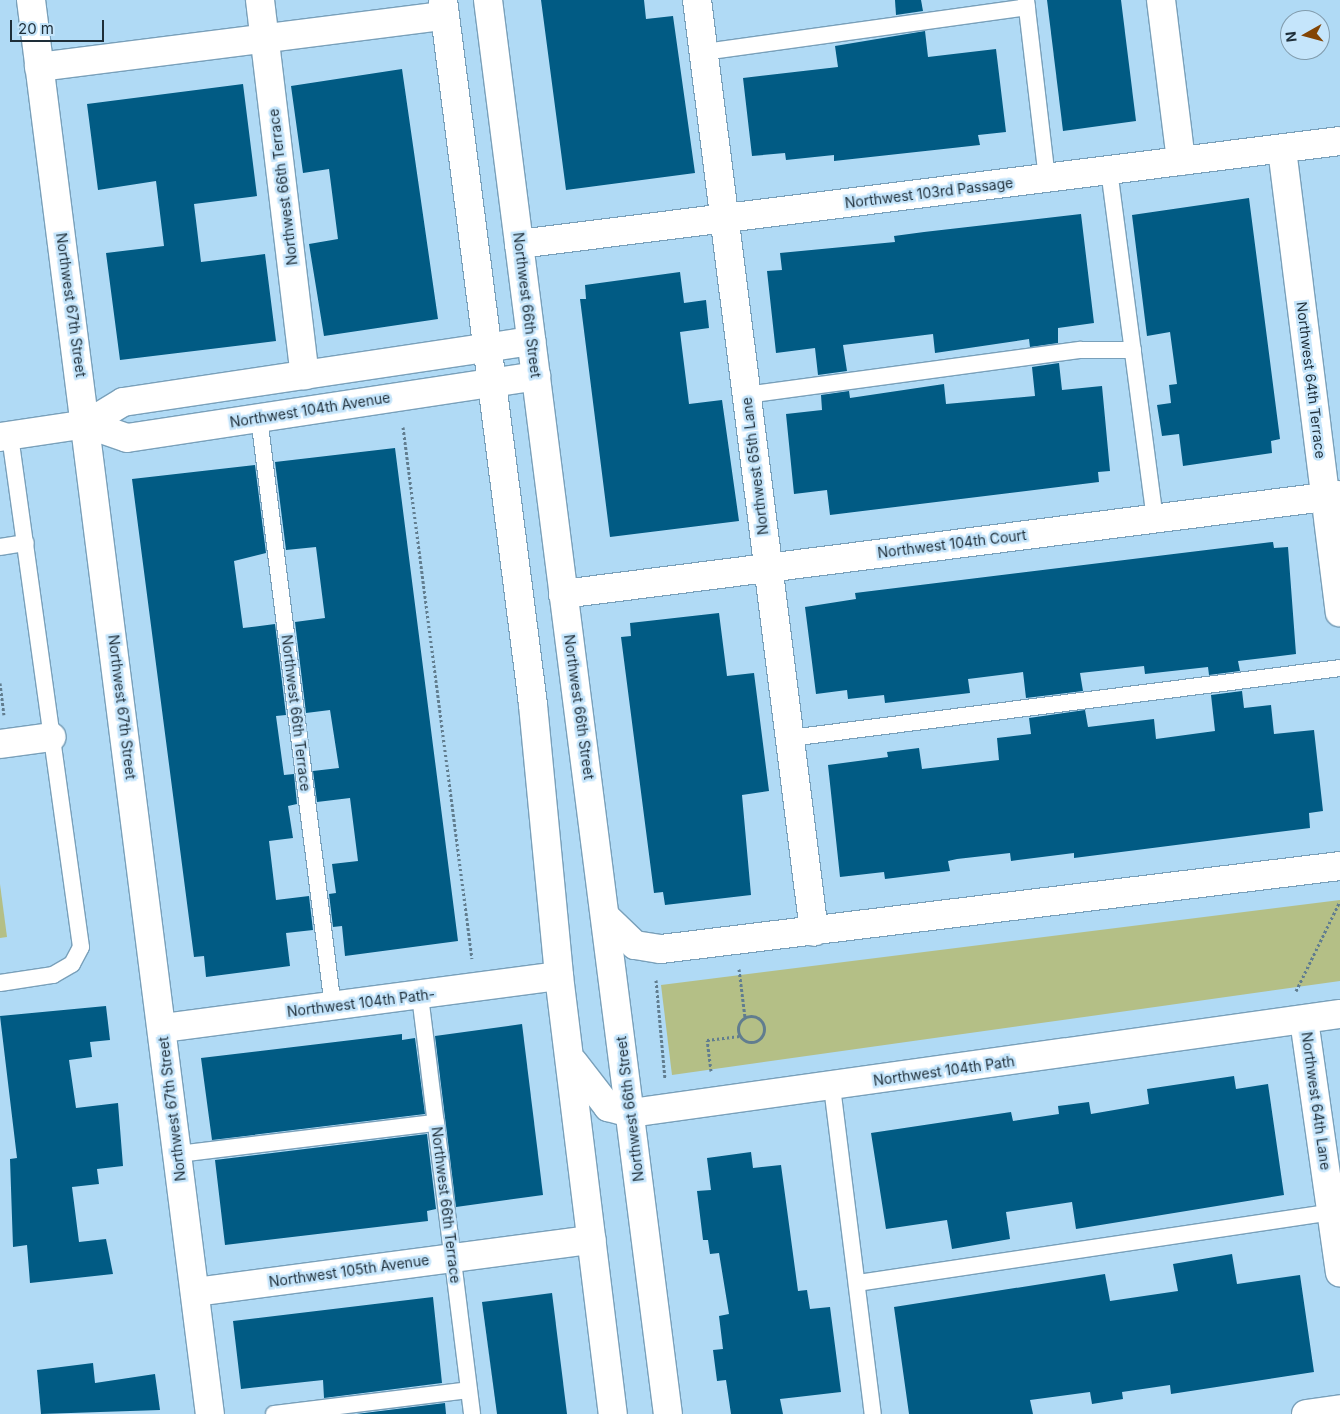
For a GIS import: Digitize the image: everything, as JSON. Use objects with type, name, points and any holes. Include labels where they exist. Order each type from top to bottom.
[{"type":"street","name":"Northwest 67th Street","points":[[31,0],[87,424],[210,1414]]},
{"type":"street","name":"Northwest 66th Terrace","points":[[260,0],[305,374]]},
{"type":"street","name":"Northwest 66th Street","points":[[488,0],[563,594],[607,918],[668,1414]]},
{"type":"street","name":"Northwest 65th Lane","points":[[697,0],[814,932]]},
{"type":"street","points":[[1161,0],[1181,161]]},
{"type":"street","points":[[39,67],[265,39],[444,8],[533,705],[559,976],[572,1060],[613,1414]]},
{"type":"street","name":"Northwest 103rd Passage","points":[[519,244],[1340,141]]},
{"type":"street","name":"Northwest 64th Terrace","points":[[1282,148],[1333,496],[1340,612]]},
{"type":"street","name":"Northwest 104th Avenue","points":[[5,437],[87,424],[123,402],[531,341]]},
{"type":"street","name":"Northwest 104th Avenue","points":[[87,424],[126,438],[536,376]]},
{"type":"street","name":"Northwest 104th Court","points":[[563,594],[1333,496]]},
{"type":"street","points":[[2,732],[52,738]]},
{"type":"street","points":[[607,918],[635,944],[661,949],[814,932],[1340,866]]},
{"type":"street","name":"Northwest 104th Path-","points":[[162,1028],[476,989],[559,976]]},
{"type":"street","name":"Northwest 104th Path","points":[[572,1060],[608,1107],[631,1113],[832,1087],[1340,1014]]},
{"type":"street","name":"Northwest 64th Lane","points":[[1304,1020],[1336,1212],[1340,1272]]},
{"type":"street","name":"Northwest 105th Avenue","points":[[195,1292],[592,1240]]},
{"type":"street","points":[[1306,1414],[1340,1409]]},
{"type":"lane","points":[[704,52],[1027,3],[1047,178]]},
{"type":"lane","points":[[1109,170],[1155,518]]},
{"type":"lane","points":[[746,395],[1082,350],[1133,350]]},
{"type":"lane","name":"Northwest 66th Terrace","points":[[259,418],[333,1007]]},
{"type":"lane","points":[[0,983],[53,975],[72,964],[81,946],[26,543],[5,437]]},
{"type":"lane","points":[[0,546],[26,543]]},
{"type":"lane","points":[[790,738],[1340,668]]},
{"type":"lane","name":"Northwest 66th Terrace","points":[[420,996],[472,1414]]},
{"type":"lane","points":[[832,1087],[873,1414]]},
{"type":"lane","points":[[178,1154],[436,1123]]},
{"type":"lane","points":[[858,1283],[1336,1212]]},
{"type":"lane","points":[[274,1414],[469,1390]]},
{"type":"path","points":[[399,396],[476,989]]},
{"type":"path","points":[[0,684],[2,732]]},
{"type":"path","points":[[1296,992],[1340,901]]},
{"type":"path","points":[[735,941],[745,1017]]},
{"type":"path","points":[[729,972],[739,970]]},
{"type":"path","points":[[663,979],[653,980],[666,1082],[675,1080]]},
{"type":"path","points":[[702,1076],[711,1075],[707,1040],[740,1036],[755,1041],[763,1032],[760,1020],[745,1017]]},
{"type":"path","points":[[740,1036],[739,1023],[745,1017]]},
{"type":"green space","points":[[0,884],[7,937],[0,938]]},
{"type":"green space","points":[[1340,900],[1340,981],[672,1075],[661,985]]},
{"type":"building","points":[[541,0],[644,0],[646,19],[673,16],[695,173],[566,190]]},
{"type":"building","points":[[895,0],[921,0],[923,11],[896,15]]},
{"type":"building","points":[[1047,0],[1121,0],[1136,121],[1063,131]]},
{"type":"building","points":[[925,31],[928,57],[996,49],[1006,132],[978,135],[980,145],[834,161],[834,155],[786,160],[785,153],[752,156],[743,78],[838,67],[835,46]]},
{"type":"building","points":[[402,69],[438,319],[324,336],[309,244],[338,239],[329,169],[303,173],[291,86]]},
{"type":"building","points":[[243,84],[257,196],[194,204],[201,262],[265,254],[276,341],[120,360],[106,253],[164,246],[156,181],[98,190],[87,104]]},
{"type":"building","points":[[1249,198],[1280,439],[1271,441],[1272,453],[1183,466],[1179,434],[1162,436],[1157,405],[1171,403],[1169,385],[1177,384],[1170,332],[1147,336],[1132,215]]},
{"type":"building","points":[[1081,214],[1094,323],[1058,328],[1058,343],[1030,347],[1029,339],[935,353],[933,334],[843,345],[847,371],[818,375],[815,348],[776,353],[767,271],[782,270],[780,253],[895,242],[894,236]]},
{"type":"building","points":[[680,272],[684,303],[706,300],[709,328],[680,332],[689,404],[722,400],[739,521],[610,537],[580,299],[586,299],[585,285]]},
{"type":"building","points":[[1059,363],[1062,390],[1102,386],[1110,471],[1098,472],[1099,482],[830,515],[827,490],[794,494],[786,414],[822,410],[821,395],[849,391],[850,398],[944,384],[946,404],[1035,396],[1032,367]]},
{"type":"building","points":[[395,448],[458,941],[345,956],[342,926],[333,927],[329,894],[336,893],[332,864],[358,861],[350,798],[317,802],[313,771],[339,768],[330,710],[306,713],[295,622],[325,618],[316,547],[286,550],[275,462]]},
{"type":"building","points":[[255,465],[266,553],[234,561],[243,628],[275,624],[286,715],[276,716],[284,775],[294,774],[297,804],[288,806],[293,838],[269,841],[276,900],[309,896],[313,930],[286,933],[290,966],[206,977],[204,956],[194,957],[132,479]]},
{"type":"building","points":[[1273,542],[1274,548],[1288,547],[1296,654],[1238,661],[1240,671],[1209,675],[1208,667],[1145,674],[1144,666],[1080,673],[1083,691],[1026,698],[1023,672],[968,679],[970,693],[885,703],[884,695],[848,699],[847,690],[816,694],[805,607],[856,599],[855,593]]},
{"type":"building","points":[[719,613],[727,676],[754,673],[769,791],[742,795],[751,895],[665,905],[663,892],[654,893],[621,637],[631,636],[630,623]]},
{"type":"building","points":[[1242,691],[1244,708],[1271,705],[1274,734],[1314,730],[1323,811],[1309,813],[1310,828],[1074,858],[1074,853],[1011,861],[1010,853],[957,859],[948,861],[950,871],[885,879],[884,872],[840,877],[828,765],[888,757],[887,752],[919,748],[922,769],[999,760],[997,738],[1031,734],[1029,718],[1085,710],[1088,727],[1154,719],[1156,739],[1215,731],[1211,695]]},
{"type":"building","points":[[106,1006],[110,1040],[90,1042],[92,1057],[69,1060],[76,1108],[118,1103],[123,1166],[97,1169],[99,1184],[72,1187],[79,1242],[106,1239],[113,1274],[30,1283],[27,1245],[13,1247],[10,1159],[17,1158],[0,1016]]},
{"type":"building","points":[[522,1024],[543,1195],[456,1207],[435,1036]]},
{"type":"building","points":[[402,1034],[402,1040],[415,1038],[425,1114],[212,1140],[201,1058]]},
{"type":"building","points":[[1234,1076],[1236,1089],[1268,1084],[1284,1195],[1076,1229],[1072,1202],[1006,1212],[1010,1239],[952,1249],[947,1220],[886,1229],[871,1133],[1011,1112],[1013,1121],[1059,1114],[1058,1106],[1089,1102],[1091,1114],[1149,1104],[1147,1089]]},
{"type":"building","points":[[427,1134],[436,1209],[427,1211],[428,1221],[225,1245],[215,1160]]},
{"type":"building","points":[[751,1152],[753,1168],[781,1165],[798,1291],[807,1290],[810,1309],[830,1307],[841,1392],[780,1399],[783,1414],[731,1414],[726,1380],[717,1381],[713,1350],[723,1349],[719,1316],[729,1314],[719,1253],[710,1254],[708,1240],[703,1240],[697,1191],[711,1190],[707,1158]]},
{"type":"building","points":[[1232,1254],[1237,1284],[1300,1275],[1314,1372],[1171,1394],[1170,1385],[1122,1392],[1123,1399],[1092,1404],[1090,1392],[1030,1400],[1033,1414],[909,1414],[894,1307],[1105,1274],[1110,1301],[1178,1291],[1173,1264]]},
{"type":"building","points":[[552,1293],[567,1414],[497,1414],[482,1302]]},
{"type":"building","points":[[433,1297],[442,1383],[324,1398],[323,1380],[241,1389],[233,1321]]},
{"type":"building","points":[[93,1363],[95,1383],[155,1374],[160,1410],[41,1414],[37,1370]]},
{"type":"building","points":[[445,1403],[446,1414],[356,1414]]}]
